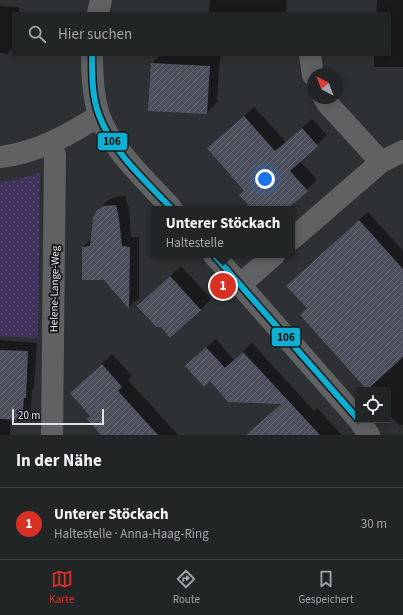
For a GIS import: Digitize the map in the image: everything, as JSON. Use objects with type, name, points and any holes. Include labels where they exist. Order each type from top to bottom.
[{"type":"street","points":[[86,0],[89,12]]},
{"type":"street","points":[[98,12],[101,0]]},
{"type":"street","points":[[92,56],[94,98],[99,116],[112,140],[132,165],[169,206]]},
{"type":"street","points":[[310,56],[312,68]]},
{"type":"street","points":[[329,104],[381,162]]},
{"type":"street","points":[[0,157],[13,156],[50,144],[99,116]]},
{"type":"street","name":"Helene-Lange-Weg","points":[[50,144],[55,155],[52,435]]},
{"type":"street","points":[[295,236],[381,162],[403,152]]},
{"type":"street","points":[[217,258],[355,417]]},
{"type":"street","points":[[241,284],[271,258]]},
{"type":"street","points":[[360,423],[369,435]]},
{"type":"shaded area","points":[[40,173],[38,338],[0,336],[0,183]]},
{"type":"building","points":[[151,63],[210,66],[207,114],[148,111]]},
{"type":"building","points":[[244,116],[275,151],[302,128],[318,146],[290,171],[308,191],[290,206],[249,206],[239,195],[244,191],[207,148]]},
{"type":"building","points":[[116,205],[122,246],[130,247],[129,309],[104,280],[82,280],[82,247],[90,246],[93,218],[96,211],[103,206]]},
{"type":"building","points":[[359,220],[403,269],[403,357],[370,387],[364,387],[300,315],[307,308],[286,286]]},
{"type":"building","points":[[170,276],[201,310],[170,338],[161,327],[156,327],[137,306]]},
{"type":"building","points":[[206,347],[225,368],[243,352],[320,435],[246,435],[281,404],[228,402],[210,381],[204,387],[185,366]]},
{"type":"building","points":[[0,350],[28,351],[26,398],[24,398],[22,420],[0,419]]},
{"type":"building","points":[[102,364],[122,387],[118,391],[158,435],[101,435],[87,419],[90,416],[70,393]]},
{"type":"transit line","name":"106","points":[[92,56],[92,78],[95,101],[105,129],[121,154],[169,206]]},
{"type":"transit line","name":"106","points":[[217,258],[355,416]]},
{"type":"place","name":"Unterer Stöckach","points":[[223,286]]}]
